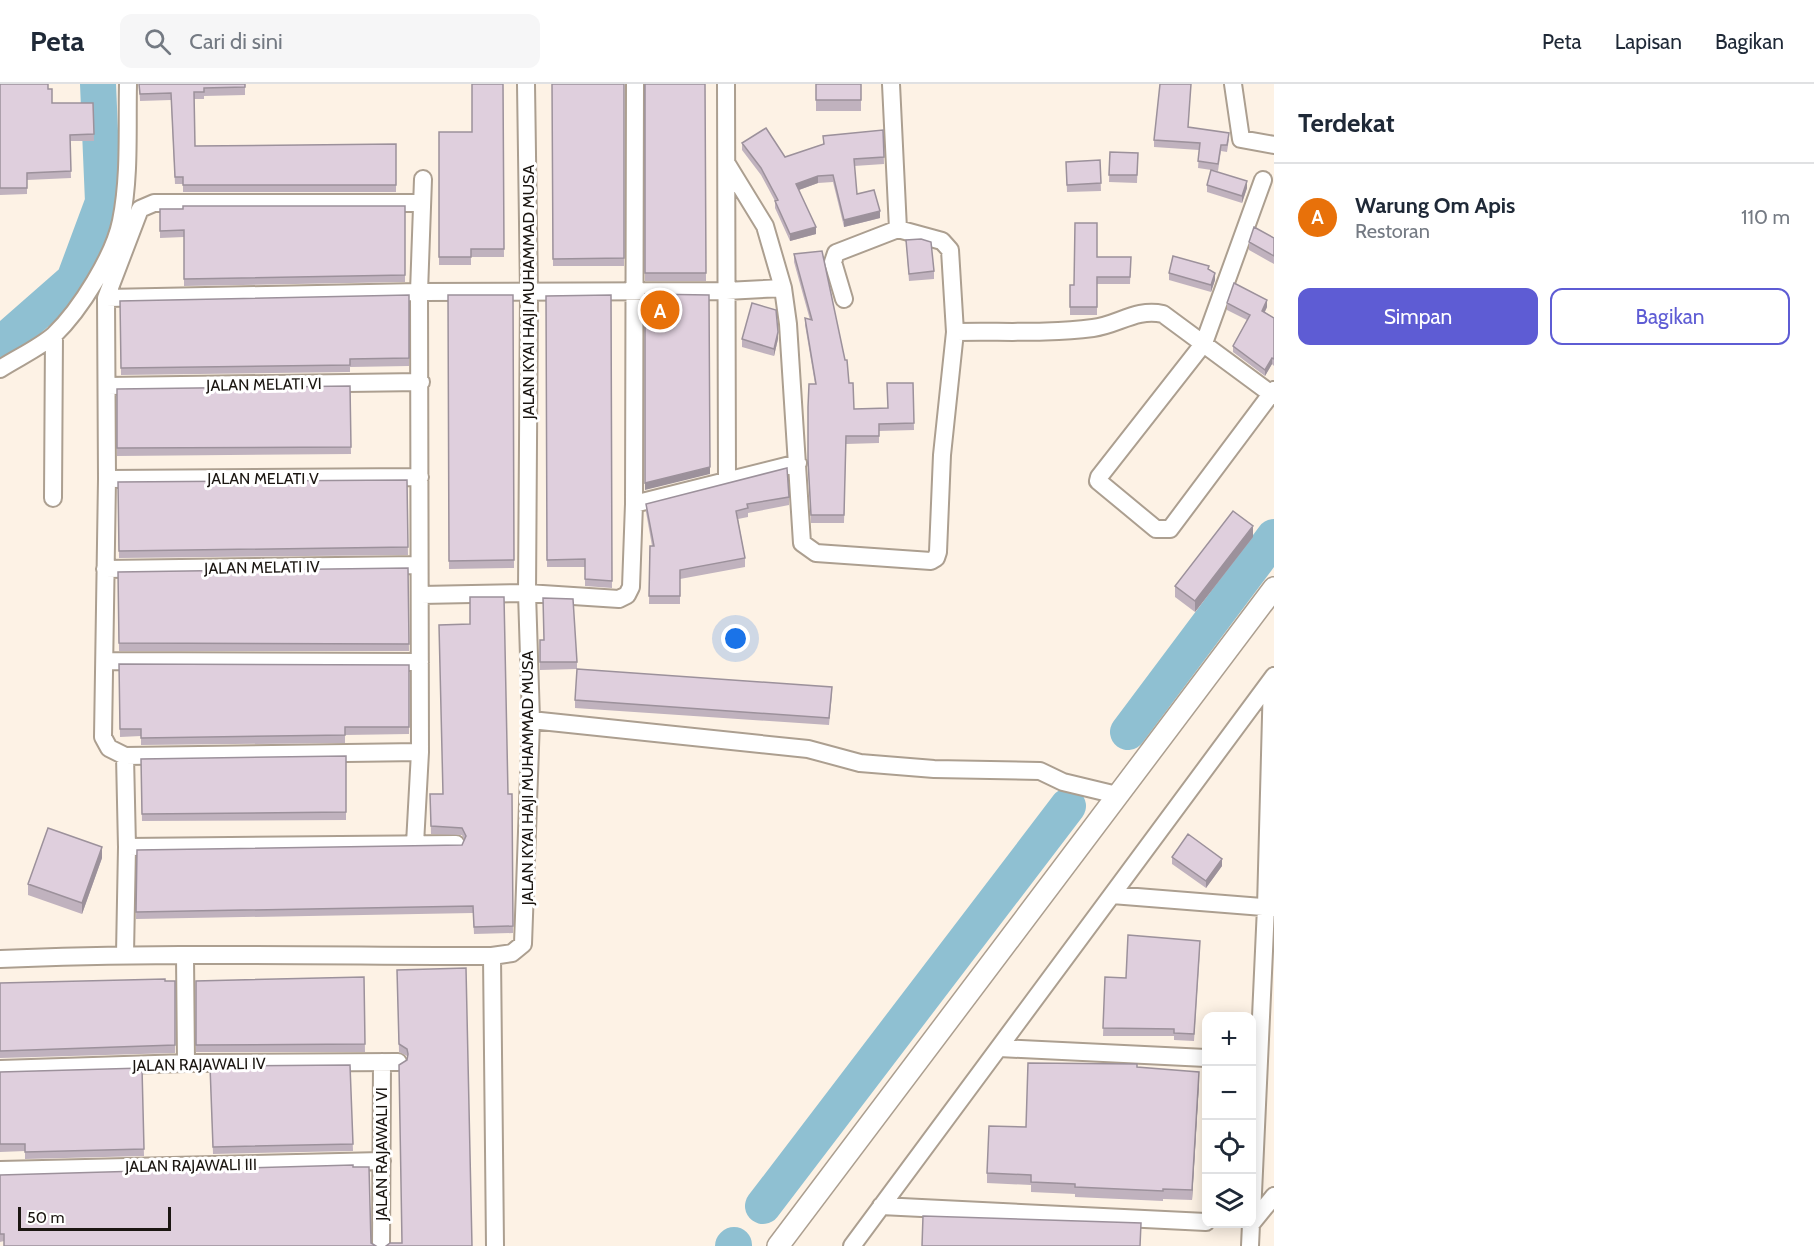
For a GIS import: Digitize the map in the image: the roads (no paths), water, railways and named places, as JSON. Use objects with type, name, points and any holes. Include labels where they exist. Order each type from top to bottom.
[{"type":"street","points":[[0,369],[54,335],[90,288],[115,240],[121,221],[126,174],[128,84]]},
{"type":"street","name":"JALAN KYAI HAJI MUHAMMAD MUSA","points":[[0,958],[125,954],[492,956],[516,951],[524,944],[531,720],[527,593],[529,293],[526,84]]},
{"type":"street","points":[[421,595],[527,593],[619,599],[627,595],[631,587],[634,504],[636,84]]},
{"type":"street","points":[[726,84],[727,480]]},
{"type":"street","points":[[891,84],[897,229]]},
{"type":"street","points":[[1233,84],[1241,139],[1274,145]]},
{"type":"street","points":[[727,164],[765,226],[783,288],[788,324],[802,543],[810,550],[931,561],[936,558],[942,455],[955,332],[948,245],[935,238],[897,229],[836,253],[833,262],[844,299]]},
{"type":"street","points":[[415,844],[420,752],[421,382],[419,292],[420,203],[423,179]]},
{"type":"street","points":[[955,332],[1094,328],[1132,314],[1155,312],[1163,314],[1204,342],[1273,393],[1170,528],[1156,529],[1101,485],[1098,478],[1204,342],[1263,180]]},
{"type":"street","points":[[420,203],[147,205],[138,213],[106,298],[107,479],[103,737],[109,748],[124,756],[420,752]]},
{"type":"street","points":[[106,298],[419,292],[726,291],[783,288]]},
{"type":"street","points":[[53,498],[54,335]]},
{"type":"street","name":"JALAN MELATI VI","points":[[107,386],[421,382]]},
{"type":"street","points":[[634,504],[798,463]]},
{"type":"street","name":"JALAN MELATI V","points":[[107,479],[420,477]]},
{"type":"street","name":"JALAN MELATI IV","points":[[105,569],[419,565]]},
{"type":"street","points":[[778,1246],[1114,795],[1274,588]]},
{"type":"street","points":[[105,662],[420,662]]},
{"type":"street","points":[[1254,1174],[1270,908],[1273,678]]},
{"type":"street","points":[[852,1246],[1273,678]]},
{"type":"street","points":[[531,720],[808,749],[860,763],[934,769],[1040,771],[1062,782],[1114,795]]},
{"type":"street","points":[[124,756],[127,847],[125,954]]},
{"type":"street","points":[[127,847],[339,847],[456,844]]},
{"type":"street","points":[[1112,895],[1270,908]]},
{"type":"street","points":[[185,956],[186,1064]]},
{"type":"street","points":[[492,956],[495,1246]]},
{"type":"street","points":[[999,1048],[1202,1058]]},
{"type":"street","name":"JALAN RAJAWALI IV","points":[[0,1069],[390,1062]]},
{"type":"street","name":"JALAN RAJAWALI VI","points":[[381,1246],[382,1161],[390,1062]]},
{"type":"street","name":"JALAN RAJAWALI III","points":[[0,1170],[382,1161]]},
{"type":"street","points":[[1256,1218],[1274,1196]]},
{"type":"street","points":[[881,1206],[1202,1222]]},
{"type":"street","points":[[1250,1246],[1251,1228]]},
{"type":"waterway","points":[[0,345],[74,280],[103,202],[98,84]]},
{"type":"waterway","points":[[1128,732],[1274,537]]},
{"type":"waterway","points":[[763,1206],[1068,806]]},
{"type":"place","name":"Warung Om Apis","points":[[660,310]]}]
